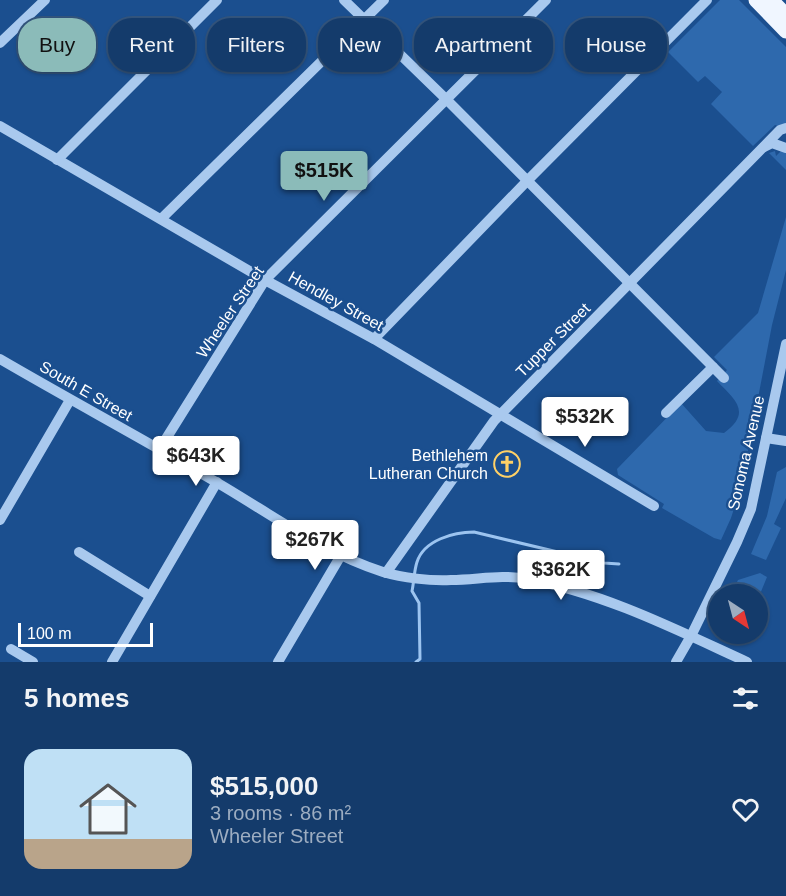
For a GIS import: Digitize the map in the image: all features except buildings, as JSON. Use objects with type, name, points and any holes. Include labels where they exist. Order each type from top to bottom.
[{"type":"main road","points":[[756,0],[786,31]]},
{"type":"main road","points":[[771,0],[786,15]]},
{"type":"street","points":[[0,43],[45,0]]},
{"type":"street","points":[[57,160],[217,0]]},
{"type":"street","points":[[344,0],[362,18]]},
{"type":"street","points":[[366,18],[384,0]]},
{"type":"street","name":"Wheeler Street","points":[[159,450],[265,280],[546,0]]},
{"type":"street","points":[[374,339],[707,0]]},
{"type":"street","points":[[402,57],[724,378]]},
{"type":"street","points":[[161,219],[318,65]]},
{"type":"street","name":"Hendley Street","points":[[0,126],[265,280],[374,339],[654,506]]},
{"type":"street","name":"Tupper Street","points":[[386,573],[500,415],[780,130],[786,128]]},
{"type":"street","points":[[764,147],[772,143],[786,148]]},
{"type":"street","name":"Sonoma Avenue","points":[[676,662],[691,636],[751,509],[786,344]]},
{"type":"street","name":"South E Street","points":[[0,359],[216,482],[340,556],[386,573],[405,576],[451,580],[496,576],[537,581],[580,591],[691,636],[747,662]]},
{"type":"street","points":[[666,413],[713,367]]},
{"type":"street","points":[[0,520],[70,399]]},
{"type":"street","points":[[766,438],[786,441]]},
{"type":"street","points":[[112,662],[216,482]]},
{"type":"street","points":[[79,552],[150,596]]},
{"type":"street","points":[[278,662],[340,556]]},
{"type":"street","points":[[10,649],[33,662]]},
{"type":"shaded area","points":[[720,0],[739,0],[786,47],[786,123],[775,125],[753,146],[711,104],[722,92],[705,76],[698,82],[668,52]]},
{"type":"shaded area","points":[[775,151],[776,156],[781,151],[786,152],[786,170],[769,153]]},
{"type":"shaded area","points":[[786,217],[786,270],[772,325],[741,487],[721,540],[662,508],[664,504],[618,475],[617,469],[681,403],[706,431],[724,433],[738,419],[738,406],[717,381],[727,370],[714,357],[758,313]]},
{"type":"shaded area","points":[[786,467],[786,498],[774,524],[781,528],[766,560],[751,554],[767,516],[777,472]]},
{"type":"shaded area","points":[[760,573],[767,577],[764,584],[736,584],[738,580]]},
{"type":"waterway","points":[[416,662],[420,659],[419,603],[412,591],[415,569],[426,548],[441,539],[474,532],[604,563],[619,564]]},
{"type":"place","name":"Bethlehem Lutheran Church","points":[[507,464]]}]
